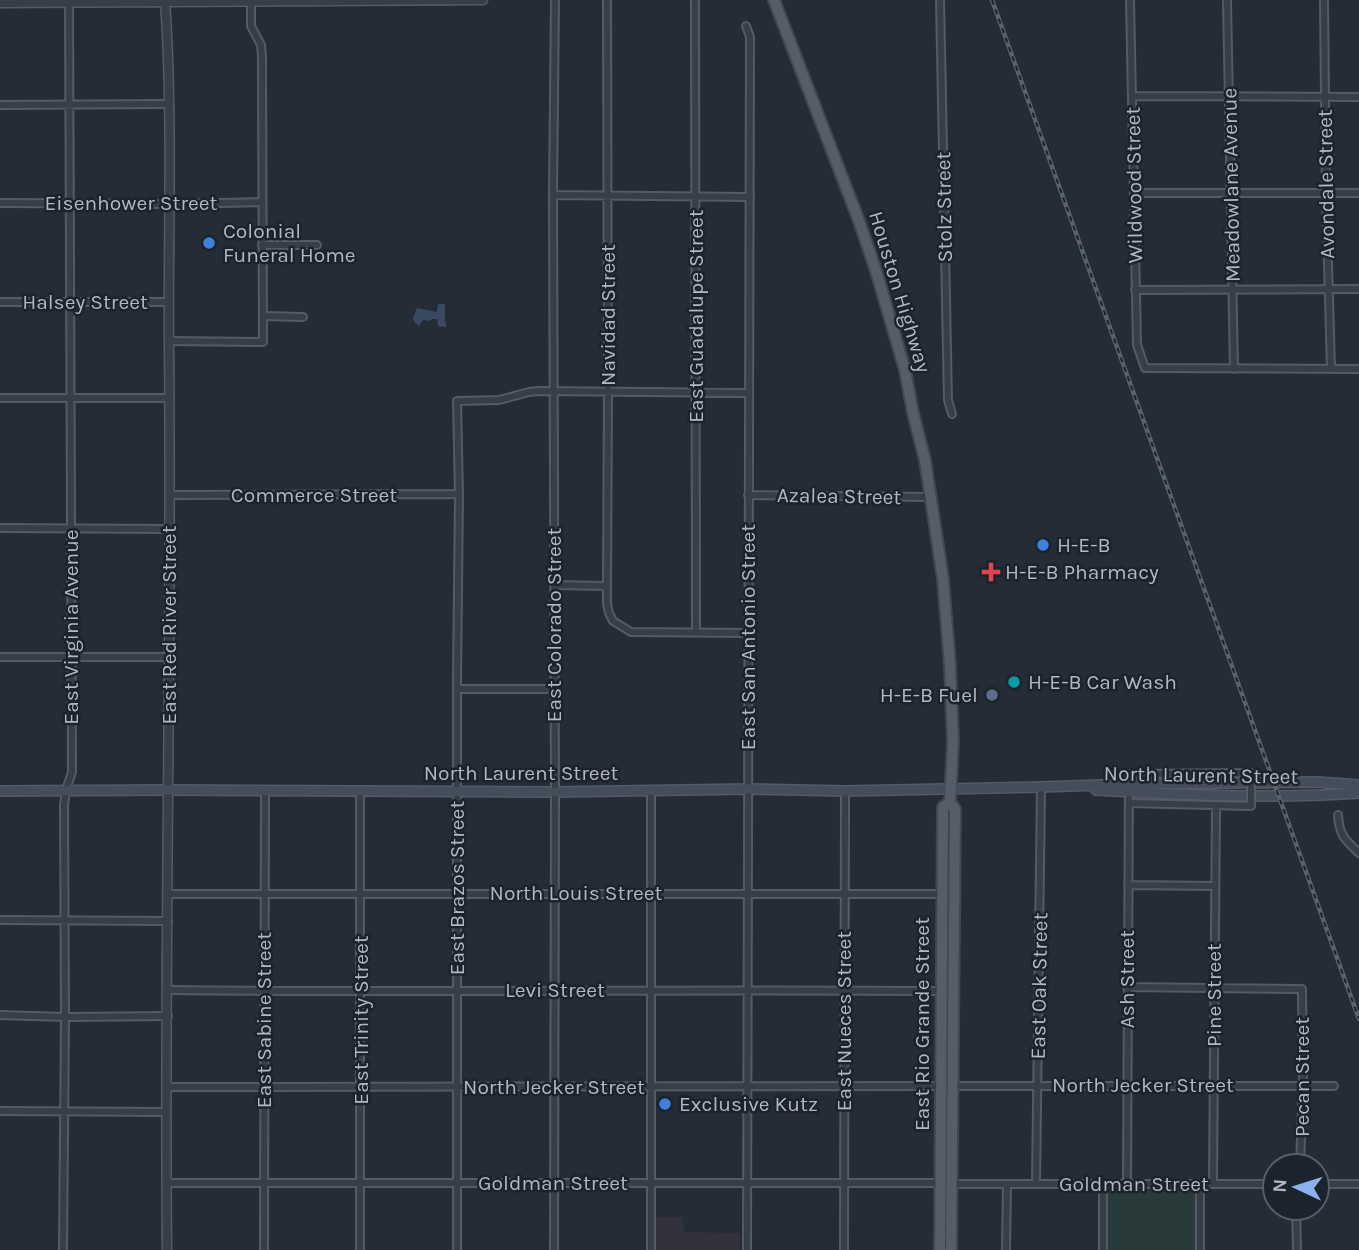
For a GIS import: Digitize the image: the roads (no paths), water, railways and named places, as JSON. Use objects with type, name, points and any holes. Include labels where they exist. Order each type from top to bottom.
[{"type":"main road","name":"Houston Highway","points":[[774,0],[859,221],[905,370],[925,460],[946,607]]},
{"type":"main road","name":"East Rio Grande Street","points":[[940,1250],[946,1184],[946,1086],[955,809],[950,802],[953,743],[946,607]]},
{"type":"main road","name":"North Laurent Street","points":[[0,790],[845,791],[1129,783],[1317,782],[1359,786]]},
{"type":"main road","name":"North Laurent Street","points":[[1129,783],[1241,795],[1359,793]]},
{"type":"main road","name":"East Rio Grande Street","points":[[946,1184],[940,1157],[946,1086],[941,991],[942,894],[943,807],[950,802]]},
{"type":"main road","points":[[946,1184],[946,1206],[951,1212],[951,1250]]},
{"type":"street","points":[[0,3],[483,0]]},
{"type":"street","name":"East Colorado Street","points":[[554,1250],[555,0]]},
{"type":"street","name":"Navidad Street","points":[[607,0],[609,613],[612,621],[631,632],[696,632]]},
{"type":"street","name":"East Guadalupe Street","points":[[695,0],[696,632]]},
{"type":"street","name":"Stolz Street","points":[[940,0],[948,400],[952,414]]},
{"type":"street","name":"Wildwood Street","points":[[1130,0],[1136,345],[1145,368],[1234,369]]},
{"type":"street","name":"Meadowlane Avenue","points":[[1227,0],[1234,369]]},
{"type":"street","name":"Avondale Street","points":[[1324,0],[1331,369]]},
{"type":"street","name":"East Red River Street","points":[[165,1],[169,104],[170,302],[167,1250]]},
{"type":"street","points":[[169,341],[263,342],[262,56],[261,45],[251,26],[251,1]]},
{"type":"street","name":"East Virginia Avenue","points":[[63,1250],[64,805],[65,790],[72,772],[69,3]]},
{"type":"street","name":"East San Antonio Street","points":[[746,26],[750,37],[747,1250]]},
{"type":"street","points":[[1132,96],[1359,97]]},
{"type":"street","points":[[0,105],[169,104]]},
{"type":"street","points":[[1134,193],[1359,193]]},
{"type":"street","points":[[553,195],[750,197]]},
{"type":"street","name":"Eisenhower Street","points":[[0,203],[262,202]]},
{"type":"street","points":[[262,245],[317,244]]},
{"type":"street","points":[[1136,290],[1359,289]]},
{"type":"street","name":"Halsey Street","points":[[0,302],[170,302]]},
{"type":"street","points":[[263,316],[303,317]]},
{"type":"street","points":[[1234,369],[1359,369]]},
{"type":"street","name":"East Brazos Street","points":[[457,1250],[457,401],[499,400],[529,392],[554,392]]},
{"type":"street","points":[[554,392],[748,393]]},
{"type":"street","points":[[0,398],[170,398]]},
{"type":"street","name":"Commerce Street","points":[[169,495],[459,494]]},
{"type":"street","name":"Azalea Street","points":[[748,495],[929,497]]},
{"type":"street","points":[[0,528],[169,529]]},
{"type":"street","points":[[554,585],[607,586]]},
{"type":"street","points":[[696,632],[748,633]]},
{"type":"street","points":[[0,657],[169,657]]},
{"type":"street","points":[[457,689],[555,689]]},
{"type":"street","points":[[1129,783],[1251,773],[1251,806],[1129,803]]},
{"type":"street","name":"Ash Street","points":[[1127,1185],[1129,783]]},
{"type":"street","name":"East Oak Street","points":[[1036,1184],[1041,787]]},
{"type":"street","name":"East Sabine Street","points":[[264,1250],[265,790]]},
{"type":"street","name":"East Trinity Street","points":[[360,790],[360,1250]]},
{"type":"street","points":[[651,791],[651,1250]]},
{"type":"street","name":"East Nueces Street","points":[[844,1250],[845,791]]},
{"type":"street","name":"Pine Street","points":[[1213,1184],[1216,806]]},
{"type":"street","points":[[1338,815],[1343,837],[1359,853]]},
{"type":"street","points":[[1128,885],[1215,886]]},
{"type":"street","name":"North Louis Street","points":[[168,894],[942,894]]},
{"type":"street","points":[[0,920],[168,921]]},
{"type":"street","points":[[1127,987],[1214,988]]},
{"type":"street","name":"Pecan Street","points":[[1214,988],[1302,989],[1301,1152]]},
{"type":"street","name":"Levi Street","points":[[168,990],[941,991]]},
{"type":"street","points":[[0,1015],[168,1016]]},
{"type":"street","name":"North Jecker Street","points":[[168,1087],[1334,1086]]},
{"type":"street","points":[[0,1111],[166,1112]]},
{"type":"street","name":"Goldman Street","points":[[167,1183],[1261,1184]]},
{"type":"street","points":[[1006,1250],[1007,1184]]},
{"type":"street","points":[[1103,1184],[1103,1250]]},
{"type":"street","points":[[1200,1184],[1200,1250]]},
{"type":"street","points":[[1331,1184],[1359,1184]]},
{"type":"street","points":[[1296,1222],[1297,1250]]},
{"type":"water","points":[[438,304],[445,304],[446,327],[438,326],[437,319],[423,320],[419,326],[415,323],[413,318],[417,308],[437,312]]},
{"type":"railway","points":[[992,0],[1359,1019]]},
{"type":"place","name":"Colonial Funeral Home","points":[[209,243]]},
{"type":"place","name":"H-E-B","points":[[1043,545]]},
{"type":"place","name":"H-E-B Pharmacy","points":[[991,572]]},
{"type":"place","name":"H-E-B Car Wash","points":[[1014,682]]},
{"type":"place","name":"H-E-B Fuel","points":[[992,695]]},
{"type":"place","name":"Exclusive Kutz","points":[[665,1104]]}]
